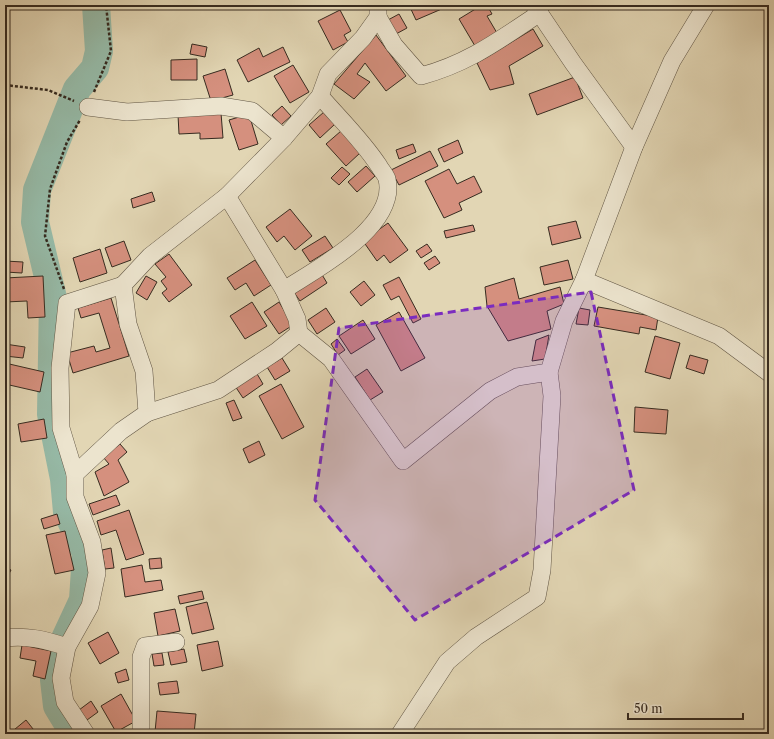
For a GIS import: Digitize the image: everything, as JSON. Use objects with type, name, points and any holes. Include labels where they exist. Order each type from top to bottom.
[{"type":"street","points":[[400,734],[447,662],[476,637],[537,597],[542,570],[551,404],[549,372],[564,321],[584,280],[634,147],[672,61],[706,5]]},
{"type":"street","points":[[378,11],[394,45],[421,76],[442,71],[474,56],[537,9],[573,64],[634,147]]},
{"type":"street","points":[[86,734],[65,702],[61,678],[67,647],[90,606],[97,573],[92,542],[75,497],[75,474],[61,428],[60,368],[67,303],[123,285],[150,256],[227,196],[284,138],[320,96],[328,74],[363,38],[378,11]]},
{"type":"street","points":[[284,290],[356,243],[377,220],[386,197],[387,179],[368,150],[320,96]]},
{"type":"street","points":[[88,107],[127,112],[221,106],[252,111],[284,138]]},
{"type":"street","points":[[227,196],[284,290],[297,319],[299,333],[332,358],[403,461],[490,391],[517,377],[549,372]]},
{"type":"street","points":[[584,280],[719,336],[769,373]]},
{"type":"street","points":[[123,285],[128,324],[144,372],[147,413]]},
{"type":"street","points":[[75,474],[121,431],[147,413],[218,390],[277,352],[299,333]]},
{"type":"street","points":[[5,638],[20,636],[46,639],[67,647]]},
{"type":"street","points":[[141,734],[141,657],[145,646],[176,642]]},
{"type":"path","points":[[67,303],[62,280],[45,236],[50,189],[67,142],[88,107],[111,51],[106,5]]},
{"type":"path","points":[[5,85],[48,90],[66,98]]},
{"type":"highlighted area","points":[[591,292],[634,490],[415,620],[315,500],[339,328]]},
{"type":"building","points":[[393,5],[403,5],[395,8]]},
{"type":"building","points":[[409,5],[442,5],[444,8],[416,20]]},
{"type":"building","points":[[482,5],[487,5],[492,14],[487,16],[497,33],[475,46],[459,19]]},
{"type":"building","points":[[340,10],[351,31],[344,35],[348,42],[333,50],[318,21]]},
{"type":"building","points":[[399,14],[407,28],[396,34],[388,20]]},
{"type":"building","points":[[533,29],[543,46],[509,66],[514,84],[490,90],[477,63]]},
{"type":"building","points":[[376,35],[406,76],[386,91],[365,63],[357,74],[370,82],[354,99],[334,84]]},
{"type":"building","points":[[192,44],[207,47],[205,57],[190,54]]},
{"type":"building","points":[[283,47],[290,62],[248,82],[237,60],[259,48],[263,57]]},
{"type":"building","points":[[197,59],[197,80],[171,80],[171,60]]},
{"type":"building","points":[[293,65],[309,92],[290,103],[274,76]]},
{"type":"building","points":[[225,69],[233,95],[211,101],[203,76]]},
{"type":"building","points":[[575,77],[583,98],[537,115],[529,94]]},
{"type":"building","points":[[282,106],[291,116],[281,125],[272,115]]},
{"type":"building","points":[[324,112],[335,124],[320,138],[309,125]]},
{"type":"building","points":[[221,113],[223,138],[200,139],[200,133],[179,134],[178,115]]},
{"type":"building","points":[[249,114],[258,144],[239,150],[229,120]]},
{"type":"building","points":[[341,131],[360,153],[346,166],[326,144]]},
{"type":"building","points":[[458,140],[463,153],[444,162],[438,149]]},
{"type":"building","points":[[413,144],[416,152],[399,159],[396,150]]},
{"type":"building","points":[[430,151],[438,166],[399,185],[391,170]]},
{"type":"building","points":[[366,166],[375,176],[357,192],[348,182]]},
{"type":"building","points":[[342,167],[350,174],[339,185],[331,178]]},
{"type":"building","points":[[449,169],[457,184],[474,176],[482,192],[459,203],[462,210],[444,218],[425,181]]},
{"type":"building","points":[[152,192],[155,201],[133,208],[131,199]]},
{"type":"building","points":[[290,209],[312,236],[295,250],[284,236],[277,242],[266,227]]},
{"type":"building","points":[[576,221],[581,238],[552,245],[548,227]]},
{"type":"building","points":[[388,223],[408,250],[390,263],[384,255],[377,261],[363,241]]},
{"type":"building","points":[[473,225],[475,231],[446,238],[444,231]]},
{"type":"building","points":[[325,236],[333,248],[310,262],[302,250]]},
{"type":"building","points":[[124,241],[131,260],[112,267],[105,248]]},
{"type":"building","points":[[427,244],[432,251],[421,258],[416,251]]},
{"type":"building","points":[[100,249],[107,273],[80,282],[73,258]]},
{"type":"building","points":[[169,254],[192,285],[169,302],[162,293],[167,289],[161,281],[166,277],[155,264]]},
{"type":"building","points":[[435,256],[440,263],[429,270],[424,263]]},
{"type":"building","points":[[255,260],[271,285],[254,296],[246,283],[235,290],[227,278]]},
{"type":"building","points":[[568,260],[573,279],[544,285],[540,267]]},
{"type":"building","points":[[5,261],[23,262],[22,273],[5,272]]},
{"type":"building","points":[[321,273],[327,283],[300,301],[293,291]]},
{"type":"building","points":[[43,276],[45,317],[28,318],[27,301],[5,302],[5,278]]},
{"type":"building","points":[[146,276],[157,282],[147,300],[136,293]]},
{"type":"building","points":[[399,277],[421,319],[413,323],[399,296],[391,300],[383,285]]},
{"type":"building","points":[[514,278],[519,299],[560,287],[564,304],[547,311],[551,329],[508,341],[487,306],[485,287]]},
{"type":"building","points":[[364,281],[375,295],[361,306],[350,292]]},
{"type":"building","points":[[111,298],[129,356],[73,373],[67,353],[94,346],[96,352],[110,348],[99,313],[81,318],[78,308]]},
{"type":"building","points":[[252,302],[267,326],[245,339],[230,316]]},
{"type":"building","points":[[279,302],[293,325],[279,334],[264,312]]},
{"type":"building","points":[[598,307],[658,317],[656,330],[640,327],[639,334],[594,326]]},
{"type":"building","points":[[326,308],[335,322],[317,334],[308,320]]},
{"type":"building","points":[[579,308],[590,310],[588,325],[576,324]]},
{"type":"building","points":[[399,312],[425,358],[401,371],[376,325]]},
{"type":"building","points":[[363,320],[375,339],[351,354],[339,336]]},
{"type":"building","points":[[549,335],[545,359],[532,361],[536,340]]},
{"type":"building","points":[[655,336],[680,343],[670,379],[645,372]]},
{"type":"building","points":[[337,339],[345,350],[338,355],[331,344]]},
{"type":"building","points":[[5,344],[25,347],[23,358],[5,356]]},
{"type":"building","points":[[690,355],[708,360],[704,374],[686,368]]},
{"type":"building","points":[[282,358],[290,371],[275,380],[267,367]]},
{"type":"building","points":[[5,363],[44,372],[40,392],[5,384]]},
{"type":"building","points":[[367,369],[383,392],[370,400],[355,377]]},
{"type":"building","points":[[256,372],[263,384],[243,398],[235,386]]},
{"type":"building","points":[[281,384],[304,427],[282,439],[259,396]]},
{"type":"building","points":[[234,400],[242,418],[233,421],[226,403]]},
{"type":"building","points":[[635,407],[668,410],[666,434],[634,432]]},
{"type":"building","points":[[44,419],[47,438],[21,442],[18,424]]},
{"type":"building","points":[[259,441],[265,455],[249,463],[243,449]]},
{"type":"building","points":[[120,444],[127,452],[118,460],[129,482],[104,496],[95,472],[109,464],[103,457]]},
{"type":"building","points":[[116,495],[120,505],[93,515],[89,504]]},
{"type":"building","points":[[129,510],[144,554],[126,560],[116,530],[101,535],[97,521]]},
{"type":"building","points":[[57,514],[60,524],[44,529],[41,519]]},
{"type":"building","points":[[65,531],[74,570],[55,574],[46,535]]},
{"type":"building","points":[[111,548],[114,568],[105,569],[102,550]]},
{"type":"building","points":[[161,558],[162,568],[150,569],[149,559]]},
{"type":"building","points":[[142,565],[145,582],[161,580],[163,590],[125,597],[121,569]]},
{"type":"building","points":[[5,567],[11,570],[5,581]]},
{"type":"building","points":[[202,591],[204,599],[180,604],[178,596]]},
{"type":"building","points":[[207,602],[214,629],[192,634],[186,607]]},
{"type":"building","points":[[175,609],[180,631],[158,636],[154,613]]},
{"type":"building","points":[[108,632],[119,653],[100,664],[88,643]]},
{"type":"building","points":[[218,641],[223,666],[202,671],[197,645]]},
{"type":"building","points":[[22,645],[51,651],[45,679],[33,676],[36,661],[20,658]]},
{"type":"building","points":[[184,649],[187,662],[171,665],[168,652]]},
{"type":"building","points":[[162,653],[164,665],[154,666],[152,654]]},
{"type":"building","points":[[126,669],[129,680],[118,683],[115,673]]},
{"type":"building","points":[[177,681],[179,693],[160,695],[158,683]]},
{"type":"building","points":[[121,694],[136,721],[116,732],[101,706]]},
{"type":"building","points":[[91,701],[98,712],[87,720],[79,710]]},
{"type":"building","points":[[157,711],[196,714],[194,734],[155,732]]},
{"type":"building","points":[[26,720],[37,734],[9,734]]},
{"type":"waterway","points":[[74,734],[57,706],[54,680],[57,656],[83,600],[86,553],[67,512],[64,479],[51,414],[53,298],[35,222],[37,190],[77,89],[95,68],[99,51],[96,5]]}]
